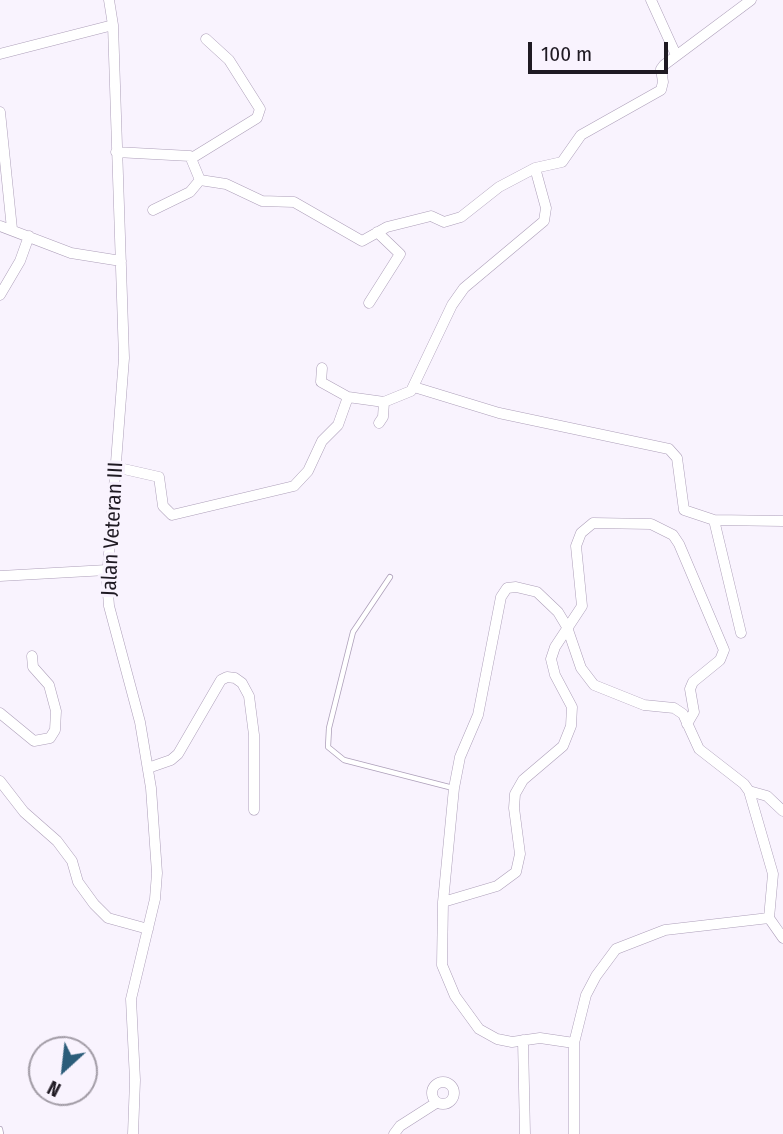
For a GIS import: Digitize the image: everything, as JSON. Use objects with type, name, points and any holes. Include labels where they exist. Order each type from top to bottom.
[{"type":"street","name":"Jalan Veteran III","points":[[109,0],[113,25],[124,383],[107,570],[109,606],[140,722],[148,768],[157,873],[148,929],[131,999],[135,1080],[132,1134]]},
{"type":"street","points":[[651,0],[676,55]]},
{"type":"street","points":[[200,180],[226,184],[262,201],[295,202],[356,240],[362,241],[377,232],[431,216],[442,222],[461,217],[492,191],[535,168],[562,162],[581,135],[661,90],[661,69],[751,0]]},
{"type":"street","points":[[0,54],[113,25]]},
{"type":"street","points":[[116,152],[192,158],[257,118],[260,109],[229,60],[206,39]]},
{"type":"street","points":[[0,112],[12,229]]},
{"type":"street","points":[[192,158],[200,180]]},
{"type":"street","points":[[323,368],[320,382],[348,397],[384,402],[407,395],[414,387],[452,305],[464,288],[544,221],[546,208],[535,168]]},
{"type":"street","points":[[153,210],[190,192],[200,180]]},
{"type":"street","points":[[0,226],[71,253],[121,261]]},
{"type":"street","points":[[369,303],[400,254],[377,232]]},
{"type":"street","points":[[0,295],[20,261],[29,236]]},
{"type":"street","points":[[414,387],[499,413],[669,449],[677,458],[684,510],[714,520],[783,521]]},
{"type":"street","points":[[115,467],[159,477],[163,506],[172,514],[288,489],[308,471],[317,449],[338,425],[348,397]]},
{"type":"street","points":[[379,423],[383,417],[384,402]]},
{"type":"street","points":[[714,520],[741,633]]},
{"type":"street","points":[[443,902],[497,886],[516,872],[520,854],[515,821],[515,794],[523,780],[563,746],[571,726],[572,708],[555,675],[551,659],[567,627],[582,606],[576,546],[585,528],[600,521],[651,524],[673,535],[724,650],[720,660],[693,682],[690,694],[694,712],[687,724]]},
{"type":"street","points":[[0,576],[107,570]]},
{"type":"street","points":[[574,1043],[540,1038],[497,1039],[480,1029],[455,996],[442,965],[443,902],[454,788],[460,757],[478,715],[503,592],[516,587],[537,592],[558,612],[567,627],[587,680],[644,705],[679,710],[699,749],[744,784],[749,792],[773,874],[769,918],[783,938]]},
{"type":"street","points":[[0,713],[34,741],[50,738],[55,730],[56,711],[49,685],[33,667],[32,656]]},
{"type":"street","points":[[148,768],[171,760],[178,754],[220,680],[234,678],[246,690],[251,709],[254,735],[254,810]]},
{"type":"street","points":[[0,781],[24,812],[57,841],[72,861],[78,882],[101,911],[123,924],[148,929]]},
{"type":"street","points":[[749,792],[767,796],[783,811]]},
{"type":"street","points":[[574,1134],[574,1043],[586,995],[616,949],[665,930],[769,918]]},
{"type":"street","points":[[523,1040],[525,1134]]},
{"type":"street","points":[[394,1134],[400,1126],[436,1102]]},
{"type":"lane","points":[[390,578],[353,632],[329,728],[328,747],[344,760],[454,788]]},
{"type":"lane","points":[[0,1129],[1,1134]]}]
